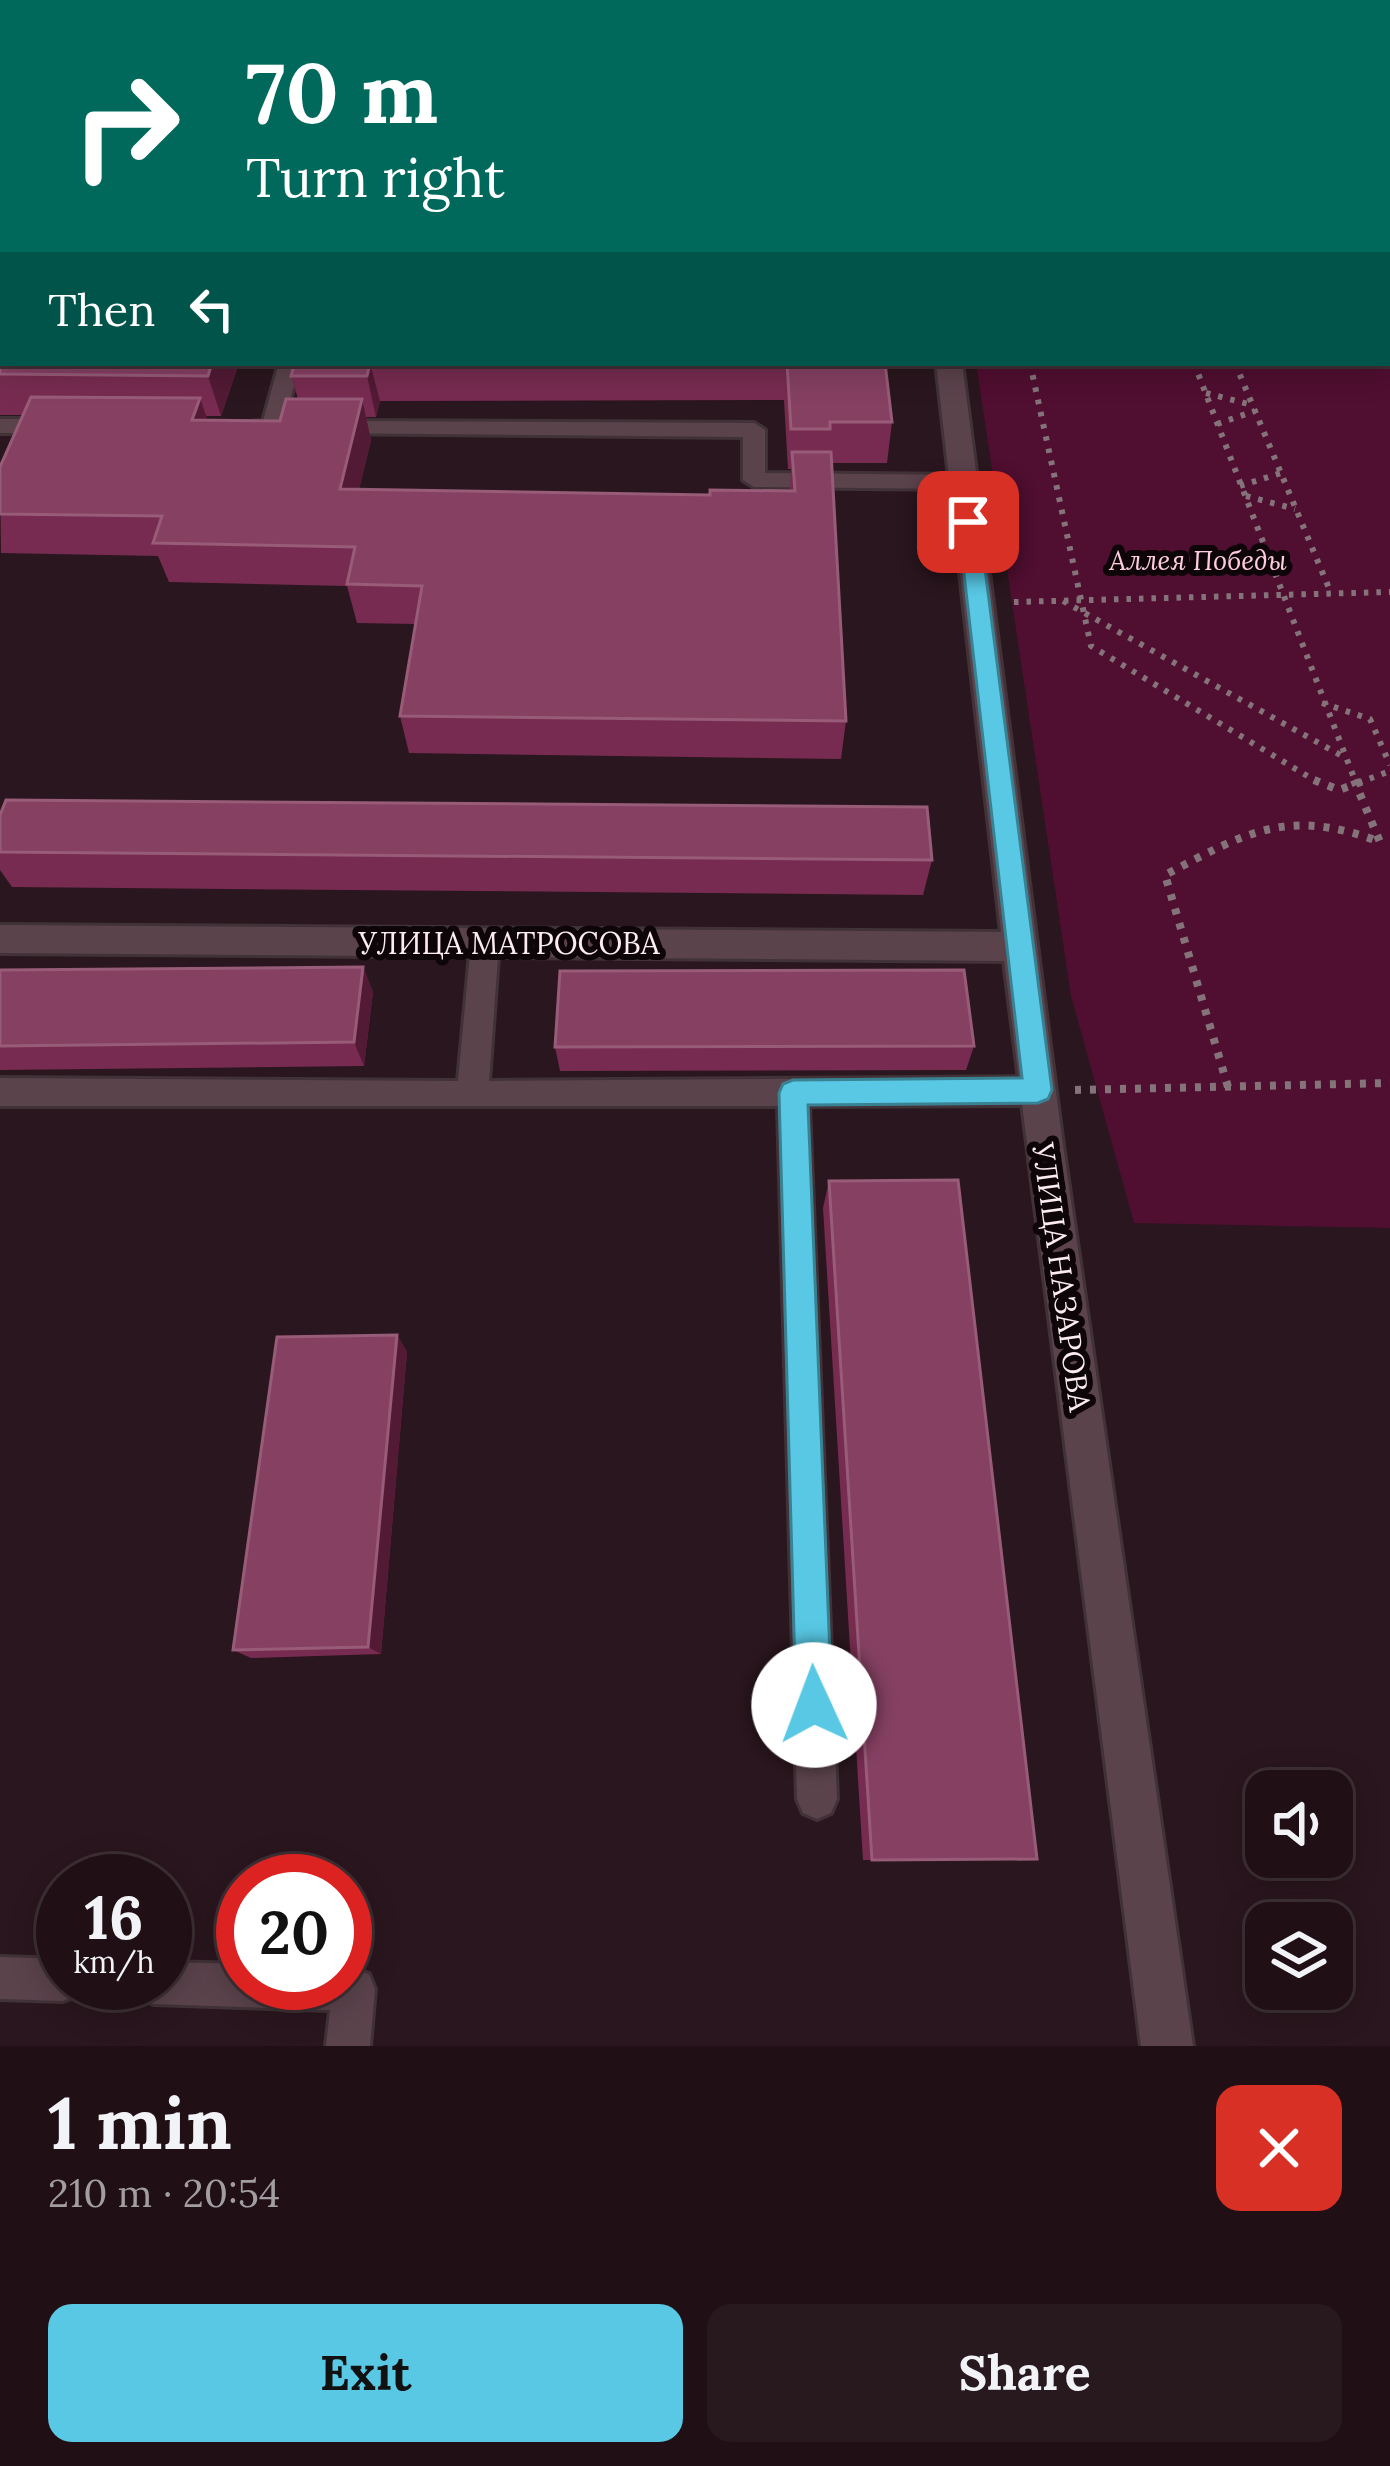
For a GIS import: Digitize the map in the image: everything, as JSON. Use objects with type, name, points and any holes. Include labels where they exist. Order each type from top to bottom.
[{"type":"street","name":"УЛИЦА НАЗАРОВА","points":[[949,366],[1019,947],[1167,2046]]},
{"type":"street","name":"УЛИЦА МАТРОСОВА","points":[[0,939],[1019,947]]},
{"type":"lane","points":[[290,366],[295,428]]},
{"type":"lane","points":[[0,426],[91,427]]},
{"type":"lane","points":[[226,428],[754,430],[754,480],[964,482]]},
{"type":"lane","points":[[472,1095],[485,943]]},
{"type":"lane","points":[[0,1092],[472,1095],[1038,1090]]},
{"type":"lane","points":[[793,1093],[818,1799]]},
{"type":"lane","points":[[0,1978],[36,1979]]},
{"type":"lane","points":[[192,1984],[354,1989],[348,2046]]},
{"type":"path","points":[[1031,366],[1089,641],[1097,651],[1322,785],[1339,790],[1390,768],[1388,753],[1370,719],[1322,703]]},
{"type":"path","points":[[1195,366],[1322,703],[1380,842]]},
{"type":"path","points":[[1236,366],[1331,593]]},
{"type":"path","points":[[1205,393],[1254,408]]},
{"type":"path","points":[[1217,424],[1254,408]]},
{"type":"path","points":[[1240,486],[1281,472]]},
{"type":"path","points":[[1244,496],[1296,509]]},
{"type":"path","points":[[1012,602],[1390,592]]},
{"type":"path","points":[[1062,600],[1345,758]]},
{"type":"path","points":[[1228,1087],[1165,875],[1238,837],[1277,828],[1326,824],[1390,846]]},
{"type":"path","points":[[1038,1090],[1390,1083]]},
{"type":"green space","name":"Аллея Победы","points":[[976,366],[1390,366],[1390,1228],[1134,1223],[1071,996]]},
{"type":"building","points":[[0,366],[211,366],[208,376],[0,374]]},
{"type":"building","points":[[294,366],[369,366],[367,376],[291,376]]},
{"type":"building","points":[[787,366],[885,366],[892,422],[830,422],[830,429],[791,429]]},
{"type":"building","points":[[31,397],[200,398],[192,420],[280,421],[286,399],[362,399],[340,489],[710,495],[710,490],[795,491],[792,452],[831,452],[846,721],[400,716],[422,586],[347,584],[355,547],[153,543],[162,516],[0,514],[0,467]]},
{"type":"building","points":[[6,800],[927,807],[932,860],[0,852],[0,815]]},
{"type":"building","points":[[363,967],[354,1042],[0,1046],[0,970]]},
{"type":"building","points":[[964,970],[974,1046],[555,1047],[560,971]]},
{"type":"building","points":[[958,1180],[1037,1859],[872,1860],[829,1181]]},
{"type":"building","points":[[397,1335],[368,1647],[233,1650],[277,1337]]},
{"type":"route","points":[[814,1705],[793,1093],[1038,1090],[968,522]]}]
